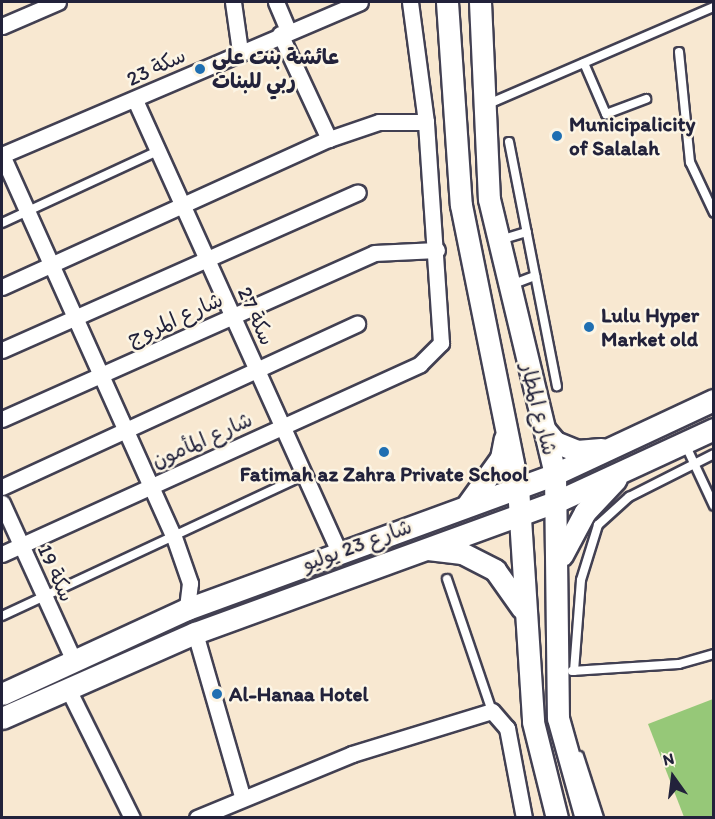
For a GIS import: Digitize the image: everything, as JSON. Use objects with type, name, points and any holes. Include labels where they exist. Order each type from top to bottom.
[{"type":"main road","name":"شارع المطار","points":[[480,2],[485,105],[496,241],[555,474],[566,671],[559,694],[558,718],[586,818]]},
{"type":"main road","name":"شارع المطار","points":[[444,5],[449,35],[461,205],[518,487],[533,722],[548,794],[557,818]]},
{"type":"main road","points":[[449,35],[464,103],[474,110],[485,105]]},
{"type":"main road","name":"شارع 23 يوليو","points":[[2,694],[73,659],[187,609],[338,550],[555,474],[714,400]]},
{"type":"main road","name":"شارع 23 يوليو","points":[[2,718],[67,687],[195,633],[558,501],[714,429]]},
{"type":"main road","points":[[544,430],[555,442],[578,452],[614,447]]},
{"type":"main road","points":[[468,504],[501,458],[506,432]]},
{"type":"main road","points":[[560,559],[585,512],[623,471]]},
{"type":"main road","points":[[425,548],[462,553],[495,570],[525,614]]},
{"type":"main road","points":[[547,818],[548,794]]},
{"type":"street","points":[[2,26],[58,2]]},
{"type":"street","points":[[233,2],[240,51]]},
{"type":"street","points":[[276,2],[284,32],[329,139]]},
{"type":"street","name":"23 سكة","points":[[2,155],[135,100],[284,32],[332,6],[360,2]]},
{"type":"street","points":[[410,2],[426,122],[437,250]]},
{"type":"street","name":"سكة 27","points":[[135,100],[338,550]]},
{"type":"street","points":[[2,287],[329,139],[379,122],[426,122]]},
{"type":"street","points":[[2,155],[103,374],[174,537],[190,583],[187,609]]},
{"type":"street","points":[[2,350],[206,256],[358,192]]},
{"type":"street","points":[[433,208],[461,205]]},
{"type":"street","name":"شارع المروج","points":[[2,419],[374,253],[437,250]]},
{"type":"street","name":"شارع المأمون","points":[[2,554],[420,364],[441,343],[437,250]]},
{"type":"street","points":[[2,487],[357,324]]},
{"type":"street","name":"سكة 19","points":[[2,503],[73,659]]},
{"type":"street","points":[[190,583],[223,596]]},
{"type":"street","points":[[195,633],[242,796]]},
{"type":"street","points":[[67,687],[132,818]]},
{"type":"street","points":[[197,818],[242,796],[352,754],[492,711],[507,728],[524,818]]},
{"type":"lane","points":[[485,105],[714,7]]},
{"type":"lane","points":[[679,52],[690,162],[714,213]]},
{"type":"lane","points":[[584,63],[606,114],[646,99]]},
{"type":"lane","points":[[509,142],[557,386]]},
{"type":"lane","points":[[2,223],[159,150]]},
{"type":"lane","points":[[496,241],[527,232]]},
{"type":"lane","points":[[507,287],[535,276]]},
{"type":"lane","points":[[684,443],[714,506]]},
{"type":"lane","points":[[714,454],[629,497],[598,525],[581,580],[566,671],[678,664],[714,654]]},
{"type":"lane","points":[[2,616],[304,474]]},
{"type":"lane","points":[[447,579],[492,711]]},
{"type":"lane","points":[[559,694],[598,818]]},
{"type":"green space","points":[[713,699],[713,817],[684,817],[648,724]]},
{"type":"place","name":"عائشة بنت علي ربي للبنات","points":[[200,69]]},
{"type":"place","name":"Municipalicity of Salalah","points":[[557,136]]},
{"type":"place","name":"Lulu Hyper Market old","points":[[589,327]]},
{"type":"place","name":"Fatimah az Zahra Private School","points":[[384,452]]},
{"type":"place","name":"Al-Hanaa Hotel","points":[[217,694]]}]
